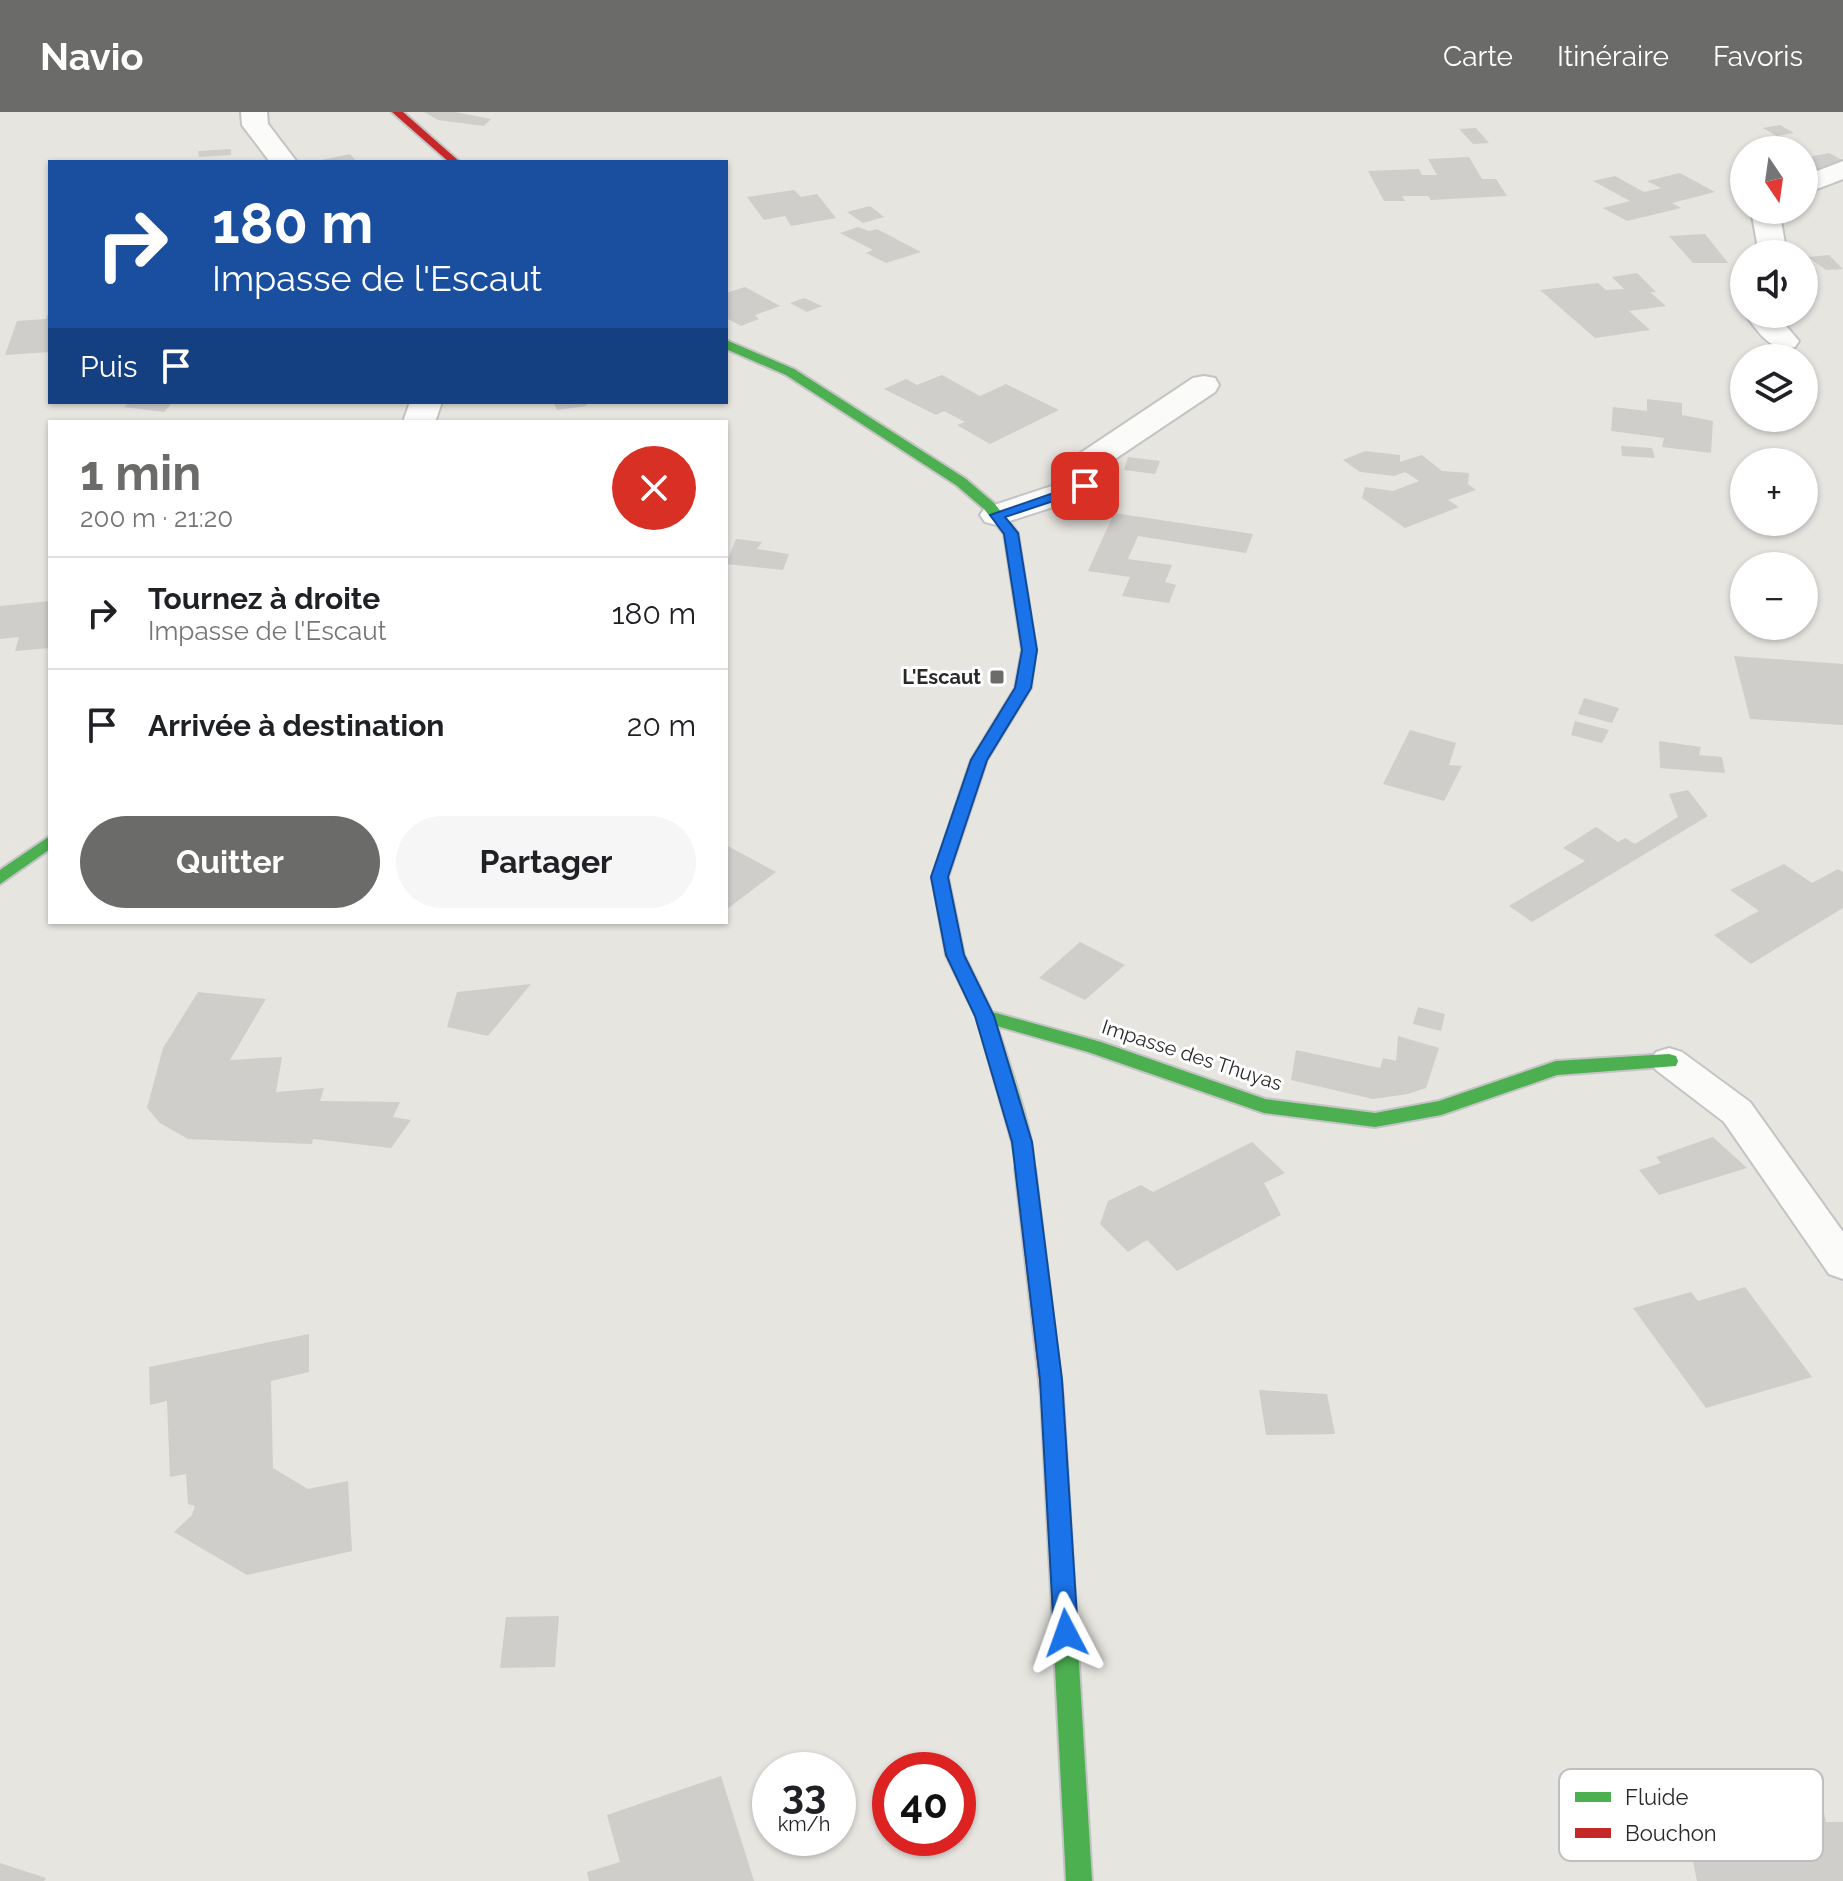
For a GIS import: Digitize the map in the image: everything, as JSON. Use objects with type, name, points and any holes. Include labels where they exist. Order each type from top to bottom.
[{"type":"street","points":[[254,112],[255,125],[282,160]]},
{"type":"street","points":[[397,112],[453,160]]},
{"type":"street","points":[[1818,180],[1843,169]]},
{"type":"street","points":[[1772,328],[1784,341]]},
{"type":"street","points":[[728,345],[790,372],[961,482],[997,515],[1011,533],[1029,650],[1023,688],[979,760],[940,877],[955,955],[985,1016],[1022,1142],[1051,1379],[1079,1881]]},
{"type":"street","points":[[997,515],[1085,486],[1091,461],[1204,385]]},
{"type":"street","points":[[0,878],[48,842]]},
{"type":"street","name":"Impasse des Thuyas","points":[[985,1016],[1094,1047],[1264,1106],[1375,1120],[1441,1108],[1556,1068],[1669,1061]]},
{"type":"lane","points":[[1669,1061],[1737,1112],[1843,1263]]},
{"type":"building","points":[[424,112],[455,112],[491,119],[484,126],[438,120]]},
{"type":"building","points":[[1780,125],[1794,133],[1777,136],[1763,128]]},
{"type":"building","points":[[1476,128],[1489,143],[1473,144],[1459,129]]},
{"type":"building","points":[[231,149],[231,155],[199,157],[198,151]]},
{"type":"building","points":[[1829,153],[1842,160],[1818,169],[1818,155]]},
{"type":"building","points":[[350,154],[355,160],[322,160]]},
{"type":"building","points":[[1469,157],[1482,179],[1496,179],[1507,196],[1431,200],[1428,196],[1402,196],[1405,201],[1384,201],[1368,171],[1419,169],[1422,175],[1437,175],[1428,159]]},
{"type":"building","points":[[1680,173],[1715,192],[1672,203],[1681,208],[1627,221],[1603,208],[1630,201],[1593,181],[1615,176],[1644,192],[1661,188],[1647,181]]},
{"type":"building","points":[[794,190],[801,197],[817,194],[836,218],[791,226],[785,216],[764,220],[747,197]]},
{"type":"building","points":[[870,206],[884,217],[863,223],[847,212]]},
{"type":"building","points":[[858,227],[869,231],[877,229],[921,252],[886,263],[866,253],[873,250],[840,233]]},
{"type":"building","points":[[1705,234],[1728,263],[1693,263],[1669,236]]},
{"type":"building","points":[[1829,255],[1843,269],[1826,270],[1818,264],[1818,256]]},
{"type":"building","points":[[1637,273],[1656,292],[1650,292],[1666,306],[1629,311],[1650,330],[1595,338],[1540,290],[1598,283],[1606,290],[1624,289],[1612,277]]},
{"type":"building","points":[[745,287],[780,306],[755,315],[759,319],[741,326],[728,319],[728,292]]},
{"type":"building","points":[[804,298],[822,306],[807,312],[790,303]]},
{"type":"building","points":[[48,314],[48,352],[5,355],[17,321],[46,319]]},
{"type":"building","points":[[942,375],[980,396],[1006,384],[1059,410],[990,444],[957,425],[965,422],[944,411],[936,415],[884,389],[906,379],[917,385]]},
{"type":"building","points":[[1647,399],[1682,403],[1682,415],[1713,421],[1711,453],[1662,447],[1664,438],[1611,431],[1613,407],[1647,411]]},
{"type":"building","points":[[128,404],[171,404],[164,412],[124,407]]},
{"type":"building","points":[[554,404],[587,406],[557,410]]},
{"type":"building","points":[[1621,446],[1652,448],[1655,458],[1622,456]]},
{"type":"building","points":[[1365,451],[1400,455],[1400,462],[1422,455],[1442,471],[1469,473],[1468,484],[1476,490],[1448,500],[1459,507],[1405,528],[1362,498],[1365,487],[1393,491],[1419,481],[1405,472],[1394,476],[1360,472],[1343,460]]},
{"type":"building","points":[[1128,457],[1160,461],[1155,474],[1124,470]]},
{"type":"building","points":[[1114,513],[1253,534],[1246,553],[1138,536],[1128,559],[1172,565],[1165,582],[1176,585],[1169,603],[1122,596],[1130,577],[1088,571]]},
{"type":"building","points":[[736,539],[762,542],[757,549],[789,554],[783,570],[728,564]]},
{"type":"building","points":[[48,601],[48,648],[15,651],[19,637],[0,639],[0,606]]},
{"type":"building","points":[[1734,656],[1843,664],[1843,725],[1750,719]]},
{"type":"building","points":[[1584,698],[1619,708],[1612,723],[1578,714]]},
{"type":"building","points":[[1575,721],[1609,730],[1602,743],[1571,735]]},
{"type":"building","points":[[1410,730],[1456,743],[1449,765],[1462,766],[1444,801],[1383,784]]},
{"type":"building","points":[[1659,741],[1701,747],[1699,755],[1722,757],[1725,773],[1660,768]]},
{"type":"building","points":[[1688,790],[1708,816],[1532,922],[1509,906],[1585,861],[1563,848],[1596,827],[1618,842],[1625,838],[1635,844],[1678,817],[1669,794]]},
{"type":"building","points":[[728,846],[776,872],[728,908]]},
{"type":"building","points":[[1784,864],[1812,883],[1838,869],[1843,872],[1843,908],[1751,964],[1714,935],[1759,911],[1730,890]]},
{"type":"building","points":[[1080,942],[1125,965],[1085,1000],[1039,978]]},
{"type":"building","points":[[531,984],[488,1036],[447,1027],[457,992]]},
{"type":"building","points":[[198,992],[266,999],[230,1060],[282,1057],[276,1092],[324,1088],[320,1101],[400,1102],[393,1117],[411,1120],[391,1148],[313,1139],[312,1144],[188,1139],[160,1123],[147,1108],[163,1048]]},
{"type":"building","points":[[1418,1007],[1445,1014],[1441,1031],[1413,1024]]},
{"type":"building","points":[[1398,1036],[1439,1048],[1426,1088],[1373,1099],[1291,1080],[1296,1050],[1380,1068],[1383,1058],[1396,1061]]},
{"type":"building","points":[[1713,1137],[1747,1168],[1659,1195],[1639,1170],[1661,1163],[1656,1157]]},
{"type":"building","points":[[1252,1142],[1285,1173],[1264,1183],[1281,1215],[1177,1271],[1147,1240],[1128,1252],[1100,1224],[1108,1201],[1141,1185],[1153,1192]]},
{"type":"building","points":[[1745,1287],[1812,1377],[1706,1408],[1633,1308],[1691,1292],[1698,1301]]},
{"type":"building","points":[[309,1334],[309,1372],[271,1381],[273,1468],[308,1489],[348,1481],[352,1551],[247,1575],[174,1532],[192,1515],[195,1506],[188,1504],[186,1474],[170,1477],[167,1401],[150,1405],[149,1367]]},
{"type":"building","points":[[1259,1390],[1327,1394],[1335,1434],[1266,1435]]},
{"type":"building","points":[[559,1616],[555,1667],[500,1668],[506,1617]]},
{"type":"building","points":[[721,1776],[754,1881],[589,1881],[587,1872],[620,1862],[607,1815]]},
{"type":"building","points":[[1823,1813],[1826,1822],[1843,1822],[1843,1881],[1697,1881],[1693,1861],[1823,1861]]},
{"type":"building","points":[[0,1863],[46,1878],[44,1881],[0,1881]]},
{"type":"traffic: fast","points":[[728,345],[790,372],[961,482],[989,506],[1011,533],[1029,650],[1023,688],[979,760],[940,877],[955,955],[985,1016],[1022,1142],[1025,1168]]},
{"type":"traffic: fast","points":[[0,878],[48,842]]},
{"type":"traffic: fast","points":[[985,1016],[1094,1047],[1264,1106],[1375,1120],[1441,1108],[1556,1068],[1669,1061]]},
{"type":"traffic: fast","points":[[1052,1397],[1079,1881]]},
{"type":"traffic: jam","points":[[397,112],[453,160]]},
{"type":"traffic: jam","points":[[1025,1168],[1052,1397]]},
{"type":"place","name":"L'Escaut","points":[[997,677]]},
{"type":"route","points":[[1066,1633],[1051,1379],[1022,1142],[985,1016],[955,955],[940,877],[979,760],[1023,688],[1029,650],[1011,533],[997,515],[1085,486]]}]
